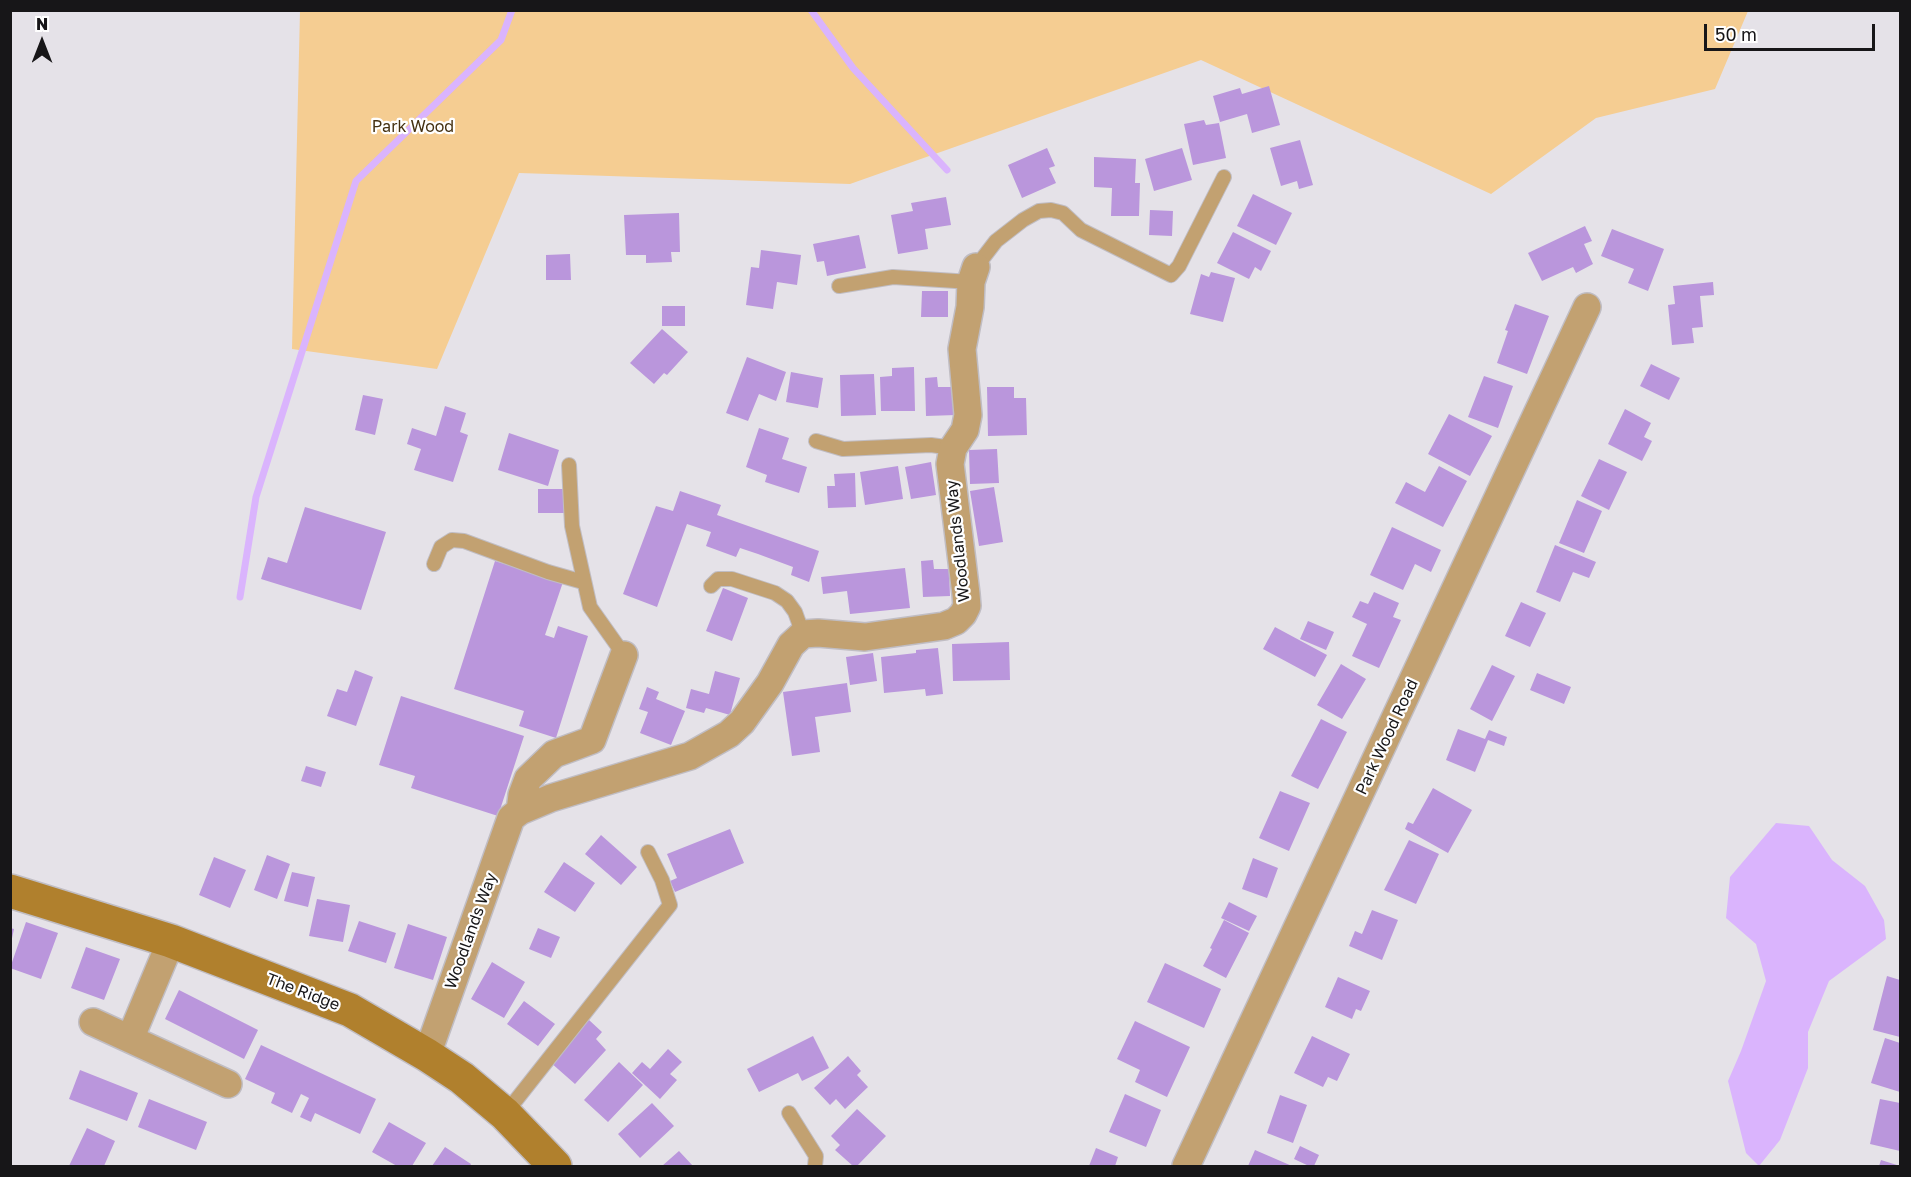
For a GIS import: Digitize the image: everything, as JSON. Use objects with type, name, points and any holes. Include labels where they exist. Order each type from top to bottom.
[{"type":"main road","name":"The Ridge","points":[[10,891],[171,941],[350,1010],[462,1078],[504,1114],[555,1167]]},
{"type":"street","name":"Woodlands Way","points":[[803,634],[818,633],[865,638],[944,626],[956,621],[967,606],[950,464],[953,447],[965,430],[968,415],[962,349],[970,307],[973,274]]},
{"type":"street","name":"Park Wood Road","points":[[1186,1167],[1587,308]]},
{"type":"street","points":[[520,811],[551,798],[690,756],[729,734],[749,712],[770,683],[791,645],[803,634]]},
{"type":"street","name":"Woodlands Way","points":[[427,1055],[511,818],[520,811],[522,795],[528,780],[554,754],[592,740],[624,655]]},
{"type":"street","points":[[130,1039],[171,941]]},
{"type":"street","points":[[93,1022],[228,1084]]},
{"type":"lane","points":[[839,286],[893,277],[973,274],[996,241],[1023,220],[1039,211],[1051,210],[1063,213],[1081,230],[1171,275],[1179,266],[1224,177]]},
{"type":"lane","points":[[816,441],[843,449],[932,445],[953,447]]},
{"type":"lane","points":[[568,465],[572,526],[590,607],[624,655]]},
{"type":"lane","points":[[434,564],[441,547],[452,540],[464,541],[548,572],[583,582]]},
{"type":"lane","points":[[711,586],[718,579],[732,579],[775,592],[787,601],[795,612],[803,634]]},
{"type":"lane","points":[[504,1114],[670,905],[662,880],[648,852]]},
{"type":"lane","points":[[789,1113],[816,1156],[815,1167]]},
{"type":"green space","name":"Park Wood","points":[[300,11],[1748,11],[1715,89],[1596,118],[1491,194],[1201,60],[850,184],[519,173],[437,369],[292,349]]},
{"type":"shaded area","points":[[1776,823],[1809,826],[1832,860],[1865,886],[1884,920],[1886,939],[1829,981],[1808,1032],[1808,1068],[1780,1140],[1759,1166],[1746,1153],[1728,1081],[1766,981],[1756,944],[1726,918],[1730,877]]},
{"type":"building","points":[[1269,86],[1280,125],[1252,133],[1247,114],[1220,122],[1213,96],[1240,88],[1242,94]]},
{"type":"building","points":[[1204,120],[1206,125],[1219,123],[1226,158],[1193,165],[1184,124]]},
{"type":"building","points":[[1300,140],[1313,185],[1299,189],[1297,181],[1281,186],[1270,148]]},
{"type":"building","points":[[1047,148],[1055,166],[1049,168],[1056,183],[1022,198],[1008,165]]},
{"type":"building","points":[[1182,148],[1192,180],[1154,191],[1145,159]]},
{"type":"building","points":[[1094,157],[1136,159],[1135,183],[1140,183],[1139,216],[1111,216],[1112,188],[1094,187]]},
{"type":"building","points":[[1253,194],[1292,213],[1276,245],[1237,226]]},
{"type":"building","points":[[946,197],[951,225],[925,229],[928,249],[898,254],[891,215],[913,211],[911,203]]},
{"type":"building","points":[[1150,210],[1173,211],[1172,236],[1149,235]]},
{"type":"building","points":[[679,213],[680,252],[671,252],[672,262],[646,263],[646,255],[626,255],[624,215]]},
{"type":"building","points":[[1585,226],[1592,241],[1584,244],[1593,264],[1576,273],[1573,267],[1542,281],[1528,253]]},
{"type":"building","points":[[1612,229],[1664,249],[1648,291],[1628,283],[1634,269],[1601,256]]},
{"type":"building","points":[[1233,232],[1271,251],[1261,271],[1255,267],[1249,279],[1217,263]]},
{"type":"building","points":[[859,235],[866,268],[827,276],[824,261],[817,262],[813,244]]},
{"type":"building","points":[[761,250],[801,255],[797,285],[777,282],[773,309],[746,305],[751,267],[759,268]]},
{"type":"building","points":[[570,254],[571,280],[546,280],[546,255]]},
{"type":"building","points":[[1211,272],[1235,278],[1223,322],[1190,314],[1201,274],[1209,277]]},
{"type":"building","points":[[1713,282],[1714,295],[1700,296],[1703,327],[1692,328],[1694,343],[1672,345],[1668,305],[1675,304],[1673,286]]},
{"type":"building","points":[[922,291],[948,291],[948,317],[921,317]]},
{"type":"building","points":[[1515,304],[1549,316],[1527,374],[1497,363],[1508,331],[1505,330]]},
{"type":"building","points":[[662,306],[685,306],[685,326],[662,326]]},
{"type":"building","points":[[662,329],[688,352],[667,375],[664,373],[654,384],[630,363]]},
{"type":"building","points":[[747,357],[786,372],[776,401],[759,394],[748,421],[726,413]]},
{"type":"building","points":[[1651,364],[1680,378],[1669,400],[1640,386]]},
{"type":"building","points":[[914,367],[915,411],[881,411],[880,377],[892,376],[892,368]]},
{"type":"building","points":[[791,372],[823,378],[818,408],[786,402]]},
{"type":"building","points":[[874,374],[876,415],[841,416],[840,375]]},
{"type":"building","points":[[1484,376],[1513,386],[1498,428],[1468,417]]},
{"type":"building","points":[[937,377],[938,387],[955,387],[956,415],[926,416],[925,378]]},
{"type":"building","points":[[987,387],[1014,387],[1014,398],[1026,398],[1027,435],[988,436]]},
{"type":"building","points":[[363,395],[383,399],[375,435],[355,430]]},
{"type":"building","points":[[445,406],[466,413],[460,432],[468,435],[453,482],[414,470],[421,449],[407,444],[412,428],[436,436]]},
{"type":"building","points":[[1625,409],[1651,423],[1644,437],[1652,441],[1642,461],[1608,444]]},
{"type":"building","points":[[1449,414],[1492,436],[1470,476],[1428,454]]},
{"type":"building","points":[[759,428],[789,438],[782,459],[807,467],[799,493],[765,482],[767,475],[746,467]]},
{"type":"building","points":[[509,433],[559,450],[548,486],[498,470]]},
{"type":"building","points":[[997,449],[999,483],[970,484],[969,450]]},
{"type":"building","points":[[1599,459],[1627,472],[1609,510],[1581,496]]},
{"type":"building","points":[[931,462],[936,495],[911,499],[905,467]]},
{"type":"building","points":[[898,466],[903,499],[865,505],[860,472]]},
{"type":"building","points":[[1439,466],[1467,481],[1443,527],[1395,503],[1406,482],[1425,492]]},
{"type":"building","points":[[855,473],[856,507],[828,508],[827,486],[835,486],[834,474]]},
{"type":"building","points":[[994,487],[1003,542],[979,546],[970,491]]},
{"type":"building","points":[[538,489],[565,489],[566,513],[538,513]]},
{"type":"building","points":[[680,491],[721,505],[717,515],[819,551],[809,582],[791,575],[793,567],[758,554],[740,548],[736,557],[706,546],[711,532],[687,524],[657,607],[623,594],[656,506],[673,511]]},
{"type":"building","points":[[1577,500],[1602,511],[1584,553],[1559,543]]},
{"type":"building","points":[[305,507],[386,532],[361,610],[261,579],[268,557],[287,563]]},
{"type":"building","points":[[1392,527],[1441,550],[1431,572],[1415,564],[1403,590],[1370,575]]},
{"type":"building","points":[[1555,545],[1596,562],[1589,578],[1573,572],[1560,602],[1536,592]]},
{"type":"building","points":[[933,560],[934,569],[949,569],[950,596],[923,597],[921,561]]},
{"type":"building","points":[[495,561],[563,582],[545,635],[554,638],[558,626],[588,636],[556,738],[519,726],[524,711],[454,689]]},
{"type":"building","points":[[905,568],[910,608],[850,614],[847,591],[823,594],[821,577]]},
{"type":"building","points":[[723,588],[748,598],[732,641],[706,631]]},
{"type":"building","points":[[1374,592],[1399,603],[1393,617],[1401,620],[1379,668],[1352,656],[1367,624],[1352,617],[1360,601],[1368,604]]},
{"type":"building","points":[[1521,602],[1546,613],[1530,647],[1505,636]]},
{"type":"building","points":[[1308,621],[1334,632],[1326,650],[1300,639]]},
{"type":"building","points":[[1275,627],[1327,655],[1315,677],[1263,649]]},
{"type":"building","points":[[1009,642],[1010,680],[953,681],[952,644]]},
{"type":"building","points":[[938,648],[943,694],[926,696],[925,689],[884,693],[881,657]]},
{"type":"building","points":[[873,653],[877,681],[850,685],[846,657]]},
{"type":"building","points":[[1341,664],[1366,679],[1342,719],[1317,705]]},
{"type":"building","points":[[1492,665],[1515,676],[1492,721],[1470,709]]},
{"type":"building","points":[[355,670],[373,677],[356,726],[327,716],[337,689],[347,692]]},
{"type":"building","points":[[715,671],[740,678],[730,715],[706,708],[704,713],[686,708],[691,689],[709,694]]},
{"type":"building","points":[[1537,673],[1571,687],[1564,704],[1530,690]]},
{"type":"building","points":[[847,683],[851,712],[815,717],[820,752],[792,756],[783,692]]},
{"type":"building","points":[[647,687],[659,692],[656,699],[685,711],[671,745],[640,733],[648,712],[639,709]]},
{"type":"building","points":[[401,696],[524,736],[498,816],[411,788],[415,776],[379,765]]},
{"type":"building","points":[[1321,719],[1347,732],[1318,789],[1291,776]]},
{"type":"building","points":[[1458,729],[1485,739],[1489,730],[1507,737],[1504,746],[1488,740],[1475,772],[1446,760]]},
{"type":"building","points":[[306,766],[326,772],[321,787],[301,781]]},
{"type":"building","points":[[1433,788],[1472,810],[1448,853],[1405,829],[1408,822],[1413,824]]},
{"type":"building","points":[[1280,791],[1310,803],[1289,851],[1259,838]]},
{"type":"building","points":[[730,829],[744,863],[675,892],[670,881],[677,878],[667,854]]},
{"type":"building","points":[[601,835],[637,867],[621,885],[585,854]]},
{"type":"building","points":[[1409,840],[1439,854],[1416,904],[1384,890]]},
{"type":"building","points":[[267,855],[290,864],[277,899],[254,890]]},
{"type":"building","points":[[214,857],[246,870],[230,908],[199,895]]},
{"type":"building","points":[[1253,858],[1278,868],[1267,898],[1242,889]]},
{"type":"building","points":[[564,862],[595,883],[575,912],[544,892]]},
{"type":"building","points":[[292,872],[315,877],[308,907],[284,901]]},
{"type":"building","points":[[317,899],[350,905],[343,942],[309,936]]},
{"type":"building","points":[[1229,902],[1257,916],[1249,931],[1221,918]]},
{"type":"building","points":[[1372,910],[1398,920],[1382,960],[1349,946],[1355,931],[1362,934]]},
{"type":"building","points":[[1224,920],[1249,933],[1226,978],[1203,966]]},
{"type":"building","points":[[359,921],[396,933],[386,963],[348,951]]},
{"type":"building","points":[[26,922],[58,933],[41,979],[10,968]]},
{"type":"building","points":[[408,924],[447,937],[433,980],[394,968]]},
{"type":"building","points":[[10,928],[14,929],[11,943],[10,942]]},
{"type":"building","points":[[538,928],[560,937],[551,958],[529,949]]},
{"type":"building","points":[[86,947],[120,959],[104,1000],[71,988]]},
{"type":"building","points":[[492,962],[525,982],[504,1018],[471,999]]},
{"type":"building","points":[[1165,963],[1221,989],[1204,1028],[1147,1002]]},
{"type":"building","points":[[1887,976],[1900,980],[1900,1037],[1873,1030]]},
{"type":"building","points":[[1338,977],[1370,991],[1361,1011],[1356,1009],[1352,1019],[1325,1007]]},
{"type":"building","points":[[179,990],[258,1030],[244,1059],[165,1019]]},
{"type":"building","points":[[524,1001],[555,1024],[538,1046],[507,1024]]},
{"type":"building","points":[[589,1020],[602,1032],[596,1039],[606,1050],[575,1084],[550,1062]]},
{"type":"building","points":[[1135,1021],[1190,1047],[1167,1097],[1135,1082],[1140,1070],[1117,1059]]},
{"type":"building","points":[[813,1036],[829,1068],[802,1081],[798,1073],[759,1092],[747,1069]]},
{"type":"building","points":[[1312,1036],[1350,1054],[1337,1081],[1328,1077],[1323,1087],[1294,1073]]},
{"type":"building","points":[[1885,1038],[1900,1043],[1900,1092],[1871,1083]]},
{"type":"building","points":[[261,1045],[376,1099],[360,1134],[315,1113],[311,1122],[300,1117],[309,1098],[301,1094],[292,1113],[271,1103],[275,1093],[245,1079]]},
{"type":"building","points":[[668,1049],[682,1062],[670,1074],[677,1080],[660,1099],[632,1073],[642,1062],[650,1069]]},
{"type":"building","points":[[848,1056],[861,1071],[857,1075],[868,1087],[845,1109],[836,1099],[830,1105],[814,1088]]},
{"type":"building","points":[[619,1062],[643,1085],[608,1122],[584,1100]]},
{"type":"building","points":[[80,1070],[138,1093],[127,1121],[69,1099]]},
{"type":"building","points":[[1125,1094],[1161,1110],[1146,1147],[1109,1132]]},
{"type":"building","points":[[1280,1095],[1307,1105],[1293,1143],[1267,1133]]},
{"type":"building","points":[[149,1099],[207,1122],[196,1150],[138,1127]]},
{"type":"building","points":[[1880,1099],[1900,1103],[1900,1151],[1870,1144]]},
{"type":"building","points":[[652,1103],[674,1126],[640,1158],[618,1134]]},
{"type":"building","points":[[857,1109],[886,1136],[857,1166],[853,1166],[835,1150],[840,1145],[831,1136]]},
{"type":"building","points":[[389,1122],[426,1143],[412,1166],[397,1166],[372,1152]]},
{"type":"building","points":[[87,1128],[115,1141],[104,1166],[69,1166]]},
{"type":"building","points":[[1300,1146],[1319,1155],[1314,1166],[1294,1159]]},
{"type":"building","points":[[445,1147],[471,1164],[470,1166],[432,1166]]},
{"type":"building","points":[[1096,1148],[1118,1157],[1115,1166],[1089,1166]]},
{"type":"building","points":[[1255,1150],[1292,1166],[1248,1166]]},
{"type":"building","points":[[679,1151],[693,1166],[662,1166]]},
{"type":"building","points":[[1881,1160],[1900,1166],[1879,1166]]},
{"type":"waterway","points":[[240,597],[256,497],[356,181],[501,40],[512,10]]},
{"type":"waterway","points":[[811,10],[853,68],[947,170]]}]
